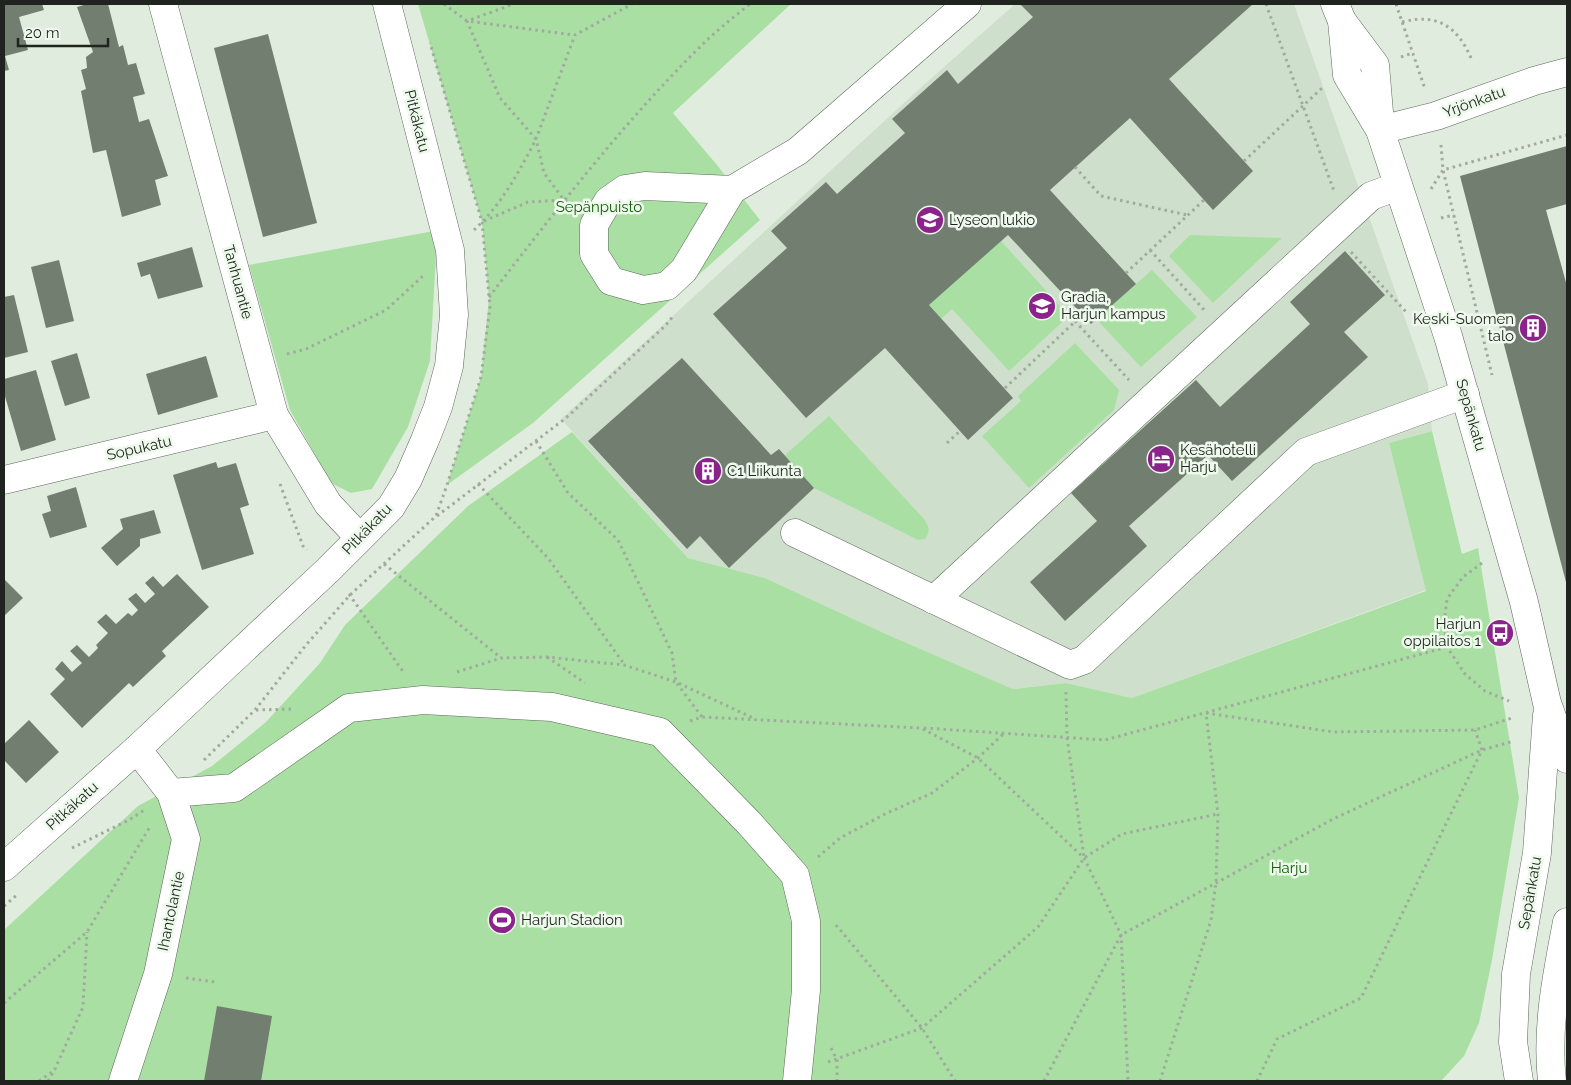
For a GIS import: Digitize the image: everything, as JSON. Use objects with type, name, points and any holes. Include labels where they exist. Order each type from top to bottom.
[{"type":"street","name":"Tanhuantie","points":[[163,4],[274,415],[328,504],[359,537]]},
{"type":"street","name":"Pitkäkatu","points":[[4,867],[137,749],[328,570],[391,507],[408,479],[426,440],[438,407],[449,366],[454,315],[450,250],[387,4]]},
{"type":"street","points":[[732,190],[645,186],[626,189],[608,201],[594,225],[594,254],[611,281],[643,290],[667,286],[684,270],[732,190],[798,151],[966,4]]},
{"type":"street","name":"Sepänkatu","points":[[1338,12],[1375,65],[1380,130],[1448,336],[1524,602],[1547,703],[1567,759]]},
{"type":"street","name":"Yrjönkatu","points":[[1380,130],[1436,116],[1534,81],[1567,72]]},
{"type":"street","points":[[934,600],[1371,196],[1398,186]]},
{"type":"street","points":[[795,533],[1070,665],[1084,660],[1306,452],[1465,394]]},
{"type":"street","name":"Sopukatu","points":[[4,480],[274,415]]},
{"type":"street","points":[[171,793],[234,788],[349,708],[423,700],[552,707],[660,732],[749,823],[795,875],[806,921],[806,990],[798,1075]]},
{"type":"street","name":"Sepänkatu","points":[[1520,1081],[1513,1042],[1516,974],[1537,853],[1547,703]]},
{"type":"street","name":"Ihantolantie","points":[[123,1081],[158,974],[186,839],[171,793],[137,749]]},
{"type":"street","points":[[1552,1081],[1549,1056],[1555,993],[1567,922]]},
{"type":"path","points":[[444,4],[467,21],[575,35],[632,4]]},
{"type":"path","points":[[467,21],[514,4]]},
{"type":"path","points":[[429,42],[482,222],[489,298],[564,200],[659,90],[707,41],[750,4]]},
{"type":"path","points":[[1266,4],[1303,105],[1338,226],[1414,320]]},
{"type":"path","points":[[1396,4],[1419,74],[1436,116]]},
{"type":"path","points":[[1402,22],[1416,18],[1432,19],[1449,28],[1464,41],[1471,58]]},
{"type":"path","points":[[467,21],[500,98],[536,138],[544,173],[564,200]]},
{"type":"path","points":[[482,222],[512,186],[536,138],[575,35]]},
{"type":"path","points":[[1244,161],[1323,87]]},
{"type":"path","points":[[1443,170],[1567,136]]},
{"type":"path","points":[[1075,168],[1101,196],[1187,215]]},
{"type":"path","points":[[482,222],[528,202],[564,200]]},
{"type":"path","points":[[1126,273],[1204,200]]},
{"type":"path","points":[[259,361],[306,349],[386,310],[450,250]]},
{"type":"path","points":[[1150,250],[1224,332]]},
{"type":"path","points":[[1005,388],[1082,315]]},
{"type":"path","points":[[1075,321],[1149,401]]},
{"type":"path","points":[[436,516],[566,418],[665,326]]},
{"type":"path","points":[[947,443],[960,430]]},
{"type":"path","points":[[536,441],[568,493],[618,540],[672,653],[676,682],[702,717]]},
{"type":"path","points":[[478,484],[548,558],[624,665]]},
{"type":"path","points":[[1482,563],[1463,577],[1447,599],[1444,623],[1447,647],[1465,674],[1485,691],[1509,701]]},
{"type":"path","points":[[384,564],[501,658]]},
{"type":"path","points":[[350,595],[423,700]]},
{"type":"path","points":[[660,732],[702,717],[1105,740],[1447,647]]},
{"type":"path","points":[[1070,665],[1066,683],[1066,737],[1084,858],[1121,935],[1128,1081]]},
{"type":"path","points":[[1206,713],[1334,732],[1475,730],[1512,718]]},
{"type":"path","points":[[1160,1081],[1211,920],[1216,882],[1218,814],[1206,713]]},
{"type":"path","points":[[921,728],[978,758],[1084,858]]},
{"type":"path","points":[[1257,1081],[1276,1039],[1361,998],[1482,750],[1475,730]]},
{"type":"path","points":[[795,875],[840,838],[885,814],[932,793],[978,758],[1004,733]]},
{"type":"path","points":[[1044,1081],[1121,935],[1333,819],[1482,750],[1514,740]]},
{"type":"path","points":[[70,850],[129,820],[171,793]]},
{"type":"path","points":[[4,1003],[87,932],[171,793]]},
{"type":"path","points":[[798,1075],[922,1028],[1038,926],[1084,858],[1122,834],[1218,814]]},
{"type":"path","points":[[4,906],[18,893]]},
{"type":"path","points":[[833,921],[922,1028],[955,1081]]},
{"type":"path","points":[[48,1081],[83,1007],[87,932]]},
{"type":"path","points":[[39,1081],[54,1071]]},
{"type":"shaded area","name":"Gradia, Harjun kampus","points":[[1015,4],[1294,4],[1428,384],[1432,431],[1389,443],[1426,590],[1132,698],[1066,683],[1013,689],[886,634],[765,578],[688,558],[561,419],[918,90]]},
{"type":"green space","name":"Sepänpuisto","points":[[418,4],[791,4],[673,113],[760,220],[533,423],[447,485],[481,377],[489,298],[482,222]]},
{"type":"green space","points":[[434,231],[436,255],[430,361],[408,427],[372,489],[351,493],[331,483],[290,410],[249,265]]},
{"type":"green space","points":[[1190,235],[1282,238],[1213,303],[1169,256]]},
{"type":"green space","points":[[1001,241],[1069,316],[1009,371],[952,309],[941,319],[929,305]]},
{"type":"green space","points":[[1152,270],[1197,317],[1141,367],[1096,319]]},
{"type":"green space","points":[[1075,343],[1119,390],[1114,410],[1029,488],[982,436],[1021,401],[1018,396]]},
{"type":"green space","points":[[829,416],[924,519],[929,529],[925,539],[918,540],[814,488],[785,455]]},
{"type":"green space","name":"Harju","points":[[1432,431],[1462,554],[1478,548],[1519,798],[1492,960],[1479,1023],[1464,1056],[1441,1081],[4,1081],[4,930],[138,806],[212,766],[266,722],[320,663],[345,625],[468,506],[572,432],[688,558],[765,578],[886,634],[1013,689],[1066,683],[1132,698],[1426,591],[1389,443]]},
{"type":"building","points":[[4,4],[42,4],[44,10],[19,17],[28,50],[5,56],[9,70],[4,71]]},
{"type":"building","points":[[87,4],[108,4],[119,47],[123,45],[128,65],[136,63],[145,94],[133,97],[139,122],[149,119],[168,176],[155,180],[161,205],[122,217],[106,150],[93,153],[81,91],[86,89],[81,70],[87,68],[86,57],[93,52],[77,7]]},
{"type":"building","name":"Lyseon lukio","points":[[1020,4],[1253,4],[1169,79],[1253,171],[1213,210],[1130,118],[1050,190],[1136,284],[1091,324],[1008,235],[929,305],[1013,398],[968,440],[885,348],[806,418],[713,314],[787,248],[771,231],[826,182],[837,194],[905,133],[892,119],[947,70],[958,84],[1033,17]]},
{"type":"building","points":[[268,34],[317,223],[263,237],[214,48]]},
{"type":"building","name":"Keski-Suomen talo","points":[[1567,146],[1567,204],[1546,210],[1567,286],[1567,586],[1460,176]]},
{"type":"building","points":[[192,247],[203,287],[158,299],[150,274],[141,277],[137,263]]},
{"type":"building","points":[[1345,251],[1385,295],[1344,332],[1368,357],[1232,481],[1208,455],[1129,526],[1147,546],[1065,621],[1030,582],[1097,521],[1071,493],[1196,380],[1220,407],[1310,324],[1290,302]]},
{"type":"building","points":[[59,260],[74,321],[46,328],[31,267]]},
{"type":"building","points":[[14,295],[28,352],[4,358],[4,297]]},
{"type":"building","points":[[77,353],[90,398],[65,406],[51,361]]},
{"type":"building","points":[[206,356],[218,397],[158,415],[146,374]]},
{"type":"building","name":"C1 Liikunta","points":[[682,358],[771,455],[779,449],[814,488],[729,568],[700,536],[687,549],[588,441]]},
{"type":"building","points":[[36,370],[56,440],[21,451],[4,393],[4,379]]},
{"type":"building","points":[[216,462],[218,468],[236,463],[249,505],[240,508],[254,554],[202,570],[173,475]]},
{"type":"building","points":[[76,487],[87,527],[50,538],[42,514],[51,511],[47,496]]},
{"type":"building","points":[[154,510],[161,533],[140,539],[140,546],[117,566],[101,548],[123,529],[120,519]]},
{"type":"building","points":[[177,574],[209,607],[162,651],[166,656],[133,687],[129,683],[82,728],[50,694],[65,679],[55,669],[62,661],[72,672],[82,663],[70,651],[77,645],[89,657],[98,648],[96,645],[108,633],[97,622],[106,614],[116,624],[128,613],[132,616],[138,610],[128,599],[136,593],[145,603],[155,594],[145,583],[153,576],[163,587]]},
{"type":"building","points":[[4,579],[23,598],[4,616]]},
{"type":"building","points":[[29,720],[59,752],[26,783],[4,760],[4,744]]},
{"type":"building","points":[[217,1006],[272,1016],[261,1081],[204,1081]]},
{"type":"place","name":"Lyseon lukio","points":[[930,220]]},
{"type":"place","name":"Gradia, Harjun kampus","points":[[1042,306]]},
{"type":"place","name":"Keski-Suomen talo","points":[[1533,328]]},
{"type":"place","name":"Kesähotelli Harju","points":[[1161,459]]},
{"type":"place","name":"C1 Liikunta","points":[[708,471]]},
{"type":"place","name":"Harjun oppilaitos 1","points":[[1500,633]]},
{"type":"place","name":"Harjun Stadion","points":[[502,920]]}]
